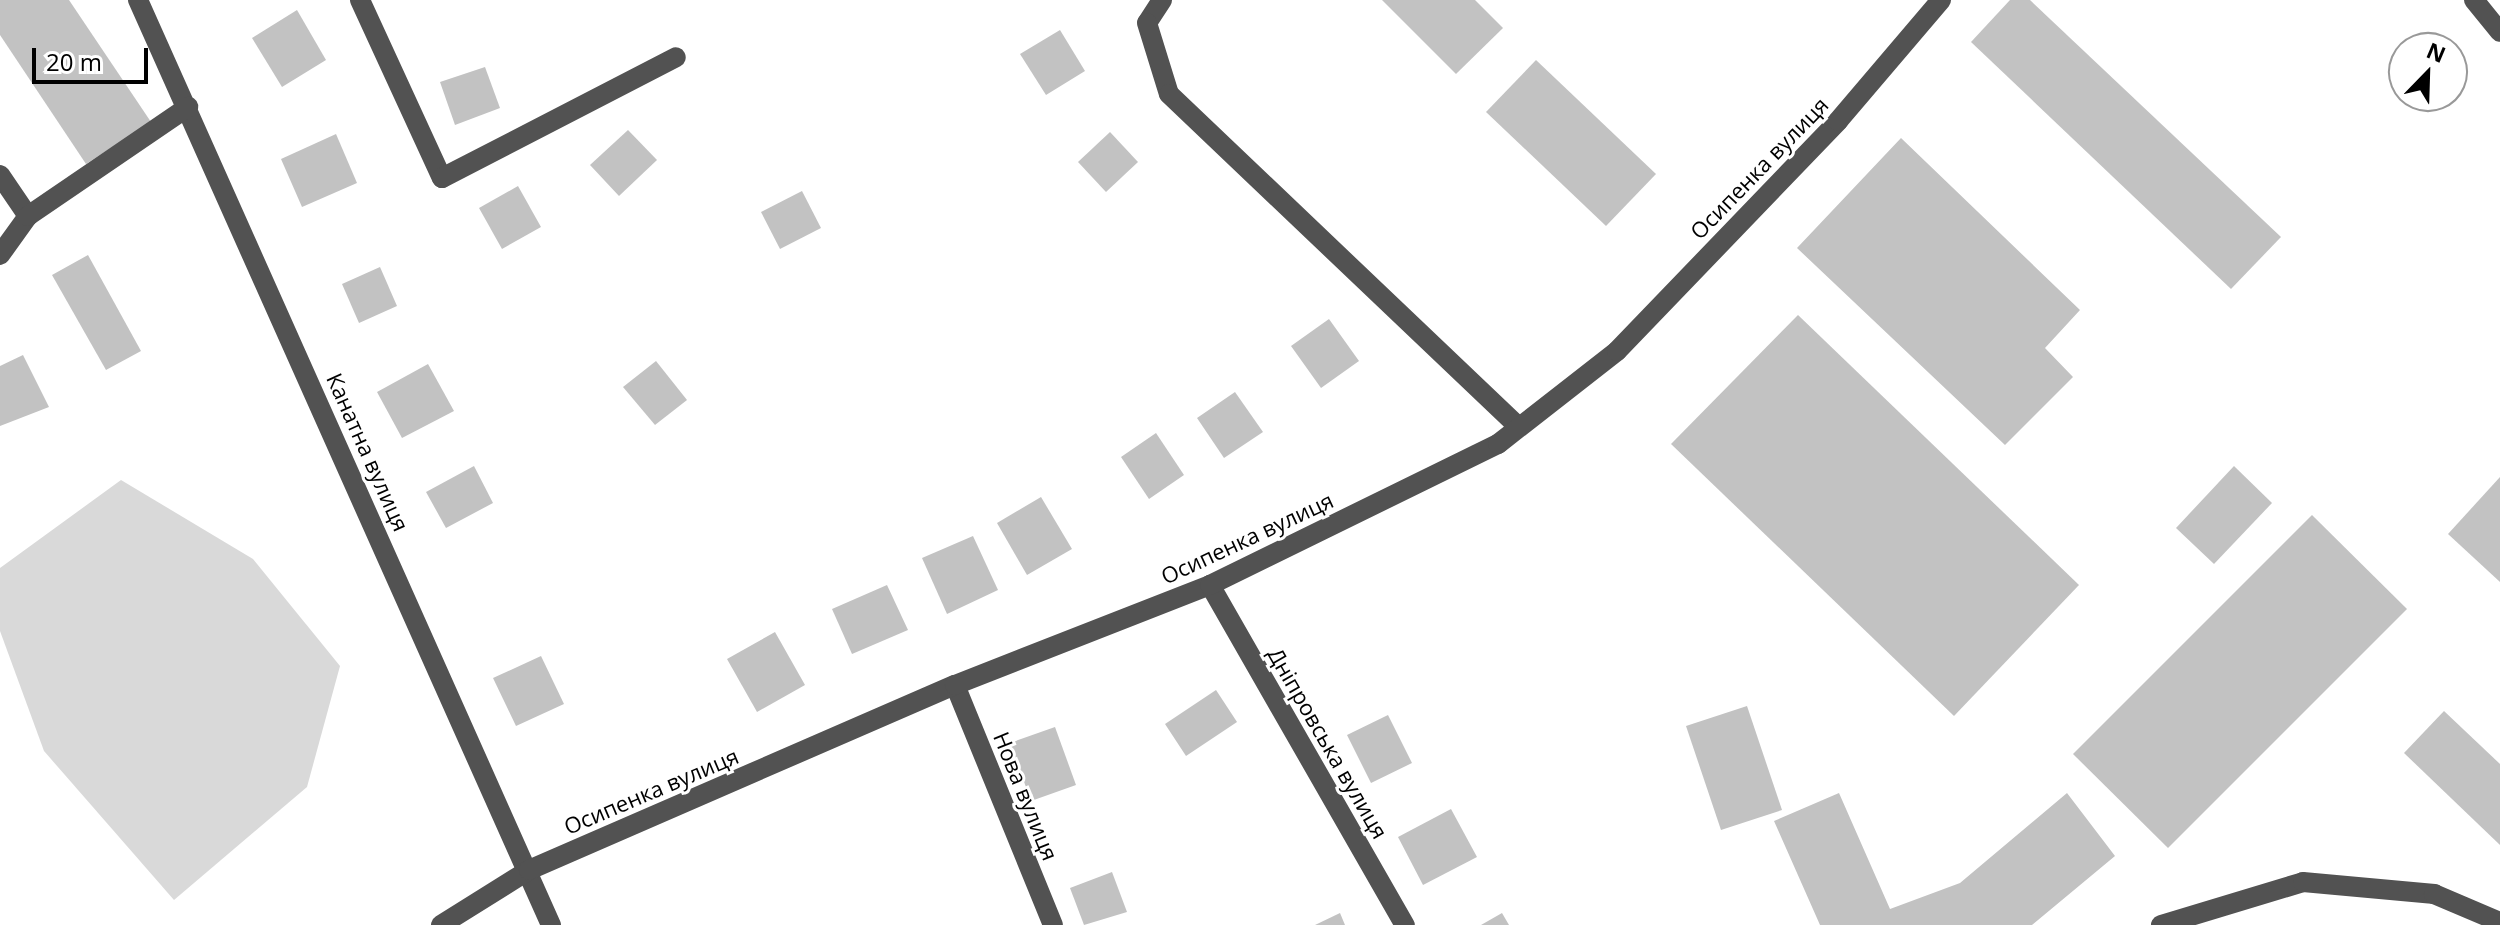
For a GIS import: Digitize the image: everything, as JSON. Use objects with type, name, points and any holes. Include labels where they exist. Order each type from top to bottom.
[{"type":"street","name":"Канатна вулиця","points":[[138,0],[551,925]]},
{"type":"street","points":[[360,0],[442,178],[676,57]]},
{"type":"street","points":[[1162,0],[1147,23],[1169,94],[1519,427]]},
{"type":"street","points":[[2474,0],[2500,32]]},
{"type":"street","name":"Осипенка вулиця","points":[[441,925],[529,870],[955,685],[1210,585],[1519,427],[1617,351],[1929,5]]},
{"type":"street","points":[[0,255],[28,216],[188,107]]},
{"type":"street","points":[[0,175],[28,216]]},
{"type":"street","name":"Дніпровська вулиця","points":[[1210,585],[1405,925]]},
{"type":"street","name":"Нова вулиця","points":[[955,685],[1053,925]]},
{"type":"street","points":[[2161,925],[2303,882],[2434,894],[2500,922]]},
{"type":"shaded area","points":[[121,480],[253,559],[340,666],[307,787],[174,900],[44,751],[0,631],[0,568]]},
{"type":"building","points":[[0,0],[69,0],[151,122],[86,164],[0,35]]},
{"type":"building","points":[[1382,0],[1475,0],[1503,28],[1456,74]]},
{"type":"building","points":[[2010,0],[2030,0],[2281,237],[2231,289],[1971,42]]},
{"type":"building","points":[[297,10],[326,60],[282,87],[252,38]]},
{"type":"building","points":[[1060,30],[1085,71],[1046,95],[1020,54]]},
{"type":"building","points":[[1536,60],[1656,174],[1606,226],[1486,112]]},
{"type":"building","points":[[485,67],[500,108],[455,125],[440,82]]},
{"type":"building","points":[[628,130],[657,160],[619,196],[590,165]]},
{"type":"building","points":[[1110,132],[1138,162],[1106,192],[1078,162]]},
{"type":"building","points":[[336,134],[357,183],[302,207],[281,159]]},
{"type":"building","points":[[1901,138],[2080,310],[2045,348],[2073,377],[2005,445],[1797,248]]},
{"type":"building","points":[[518,186],[541,227],[502,249],[479,208]]},
{"type":"building","points":[[802,191],[821,228],[780,249],[761,212]]},
{"type":"building","points":[[88,255],[141,351],[106,370],[52,275]]},
{"type":"building","points":[[380,267],[397,306],[359,323],[342,284]]},
{"type":"building","points":[[1798,315],[2079,585],[1954,716],[1671,444]]},
{"type":"building","points":[[1329,319],[1359,361],[1321,388],[1291,346]]},
{"type":"building","points":[[23,355],[49,407],[0,426],[0,366]]},
{"type":"building","points":[[656,361],[687,400],[655,425],[623,387]]},
{"type":"building","points":[[428,364],[454,411],[402,438],[377,392]]},
{"type":"building","points":[[1235,392],[1263,432],[1224,458],[1197,418]]},
{"type":"building","points":[[1156,433],[1184,475],[1149,499],[1121,457]]},
{"type":"building","points":[[474,466],[493,503],[446,528],[426,492]]},
{"type":"building","points":[[2234,466],[2272,503],[2214,564],[2176,528]]},
{"type":"building","points":[[2500,477],[2500,582],[2448,534]]},
{"type":"building","points":[[1041,497],[1072,549],[1027,575],[997,523]]},
{"type":"building","points":[[2312,515],[2407,609],[2168,848],[2073,754]]},
{"type":"building","points":[[973,536],[998,590],[947,614],[922,558]]},
{"type":"building","points":[[887,585],[908,630],[852,654],[832,609]]},
{"type":"building","points":[[775,632],[805,685],[757,712],[727,659]]},
{"type":"building","points":[[541,656],[564,704],[516,726],[493,678]]},
{"type":"building","points":[[1216,690],[1237,722],[1186,756],[1165,724]]},
{"type":"building","points":[[1747,706],[1782,810],[1721,830],[1686,726]]},
{"type":"building","points":[[2444,711],[2500,764],[2500,845],[2404,753]]},
{"type":"building","points":[[1388,715],[1412,763],[1371,783],[1347,735]]},
{"type":"building","points":[[1055,727],[1076,785],[1031,801],[1010,743]]},
{"type":"building","points":[[1839,793],[1890,909],[1960,883],[2067,793],[2115,856],[2032,925],[1820,925],[1774,821]]},
{"type":"building","points":[[1451,809],[1477,857],[1423,885],[1398,837]]},
{"type":"building","points":[[1112,872],[1127,912],[1084,925],[1070,888]]},
{"type":"building","points":[[1340,913],[1345,925],[1315,925]]},
{"type":"building","points":[[1502,913],[1509,925],[1481,925]]}]
